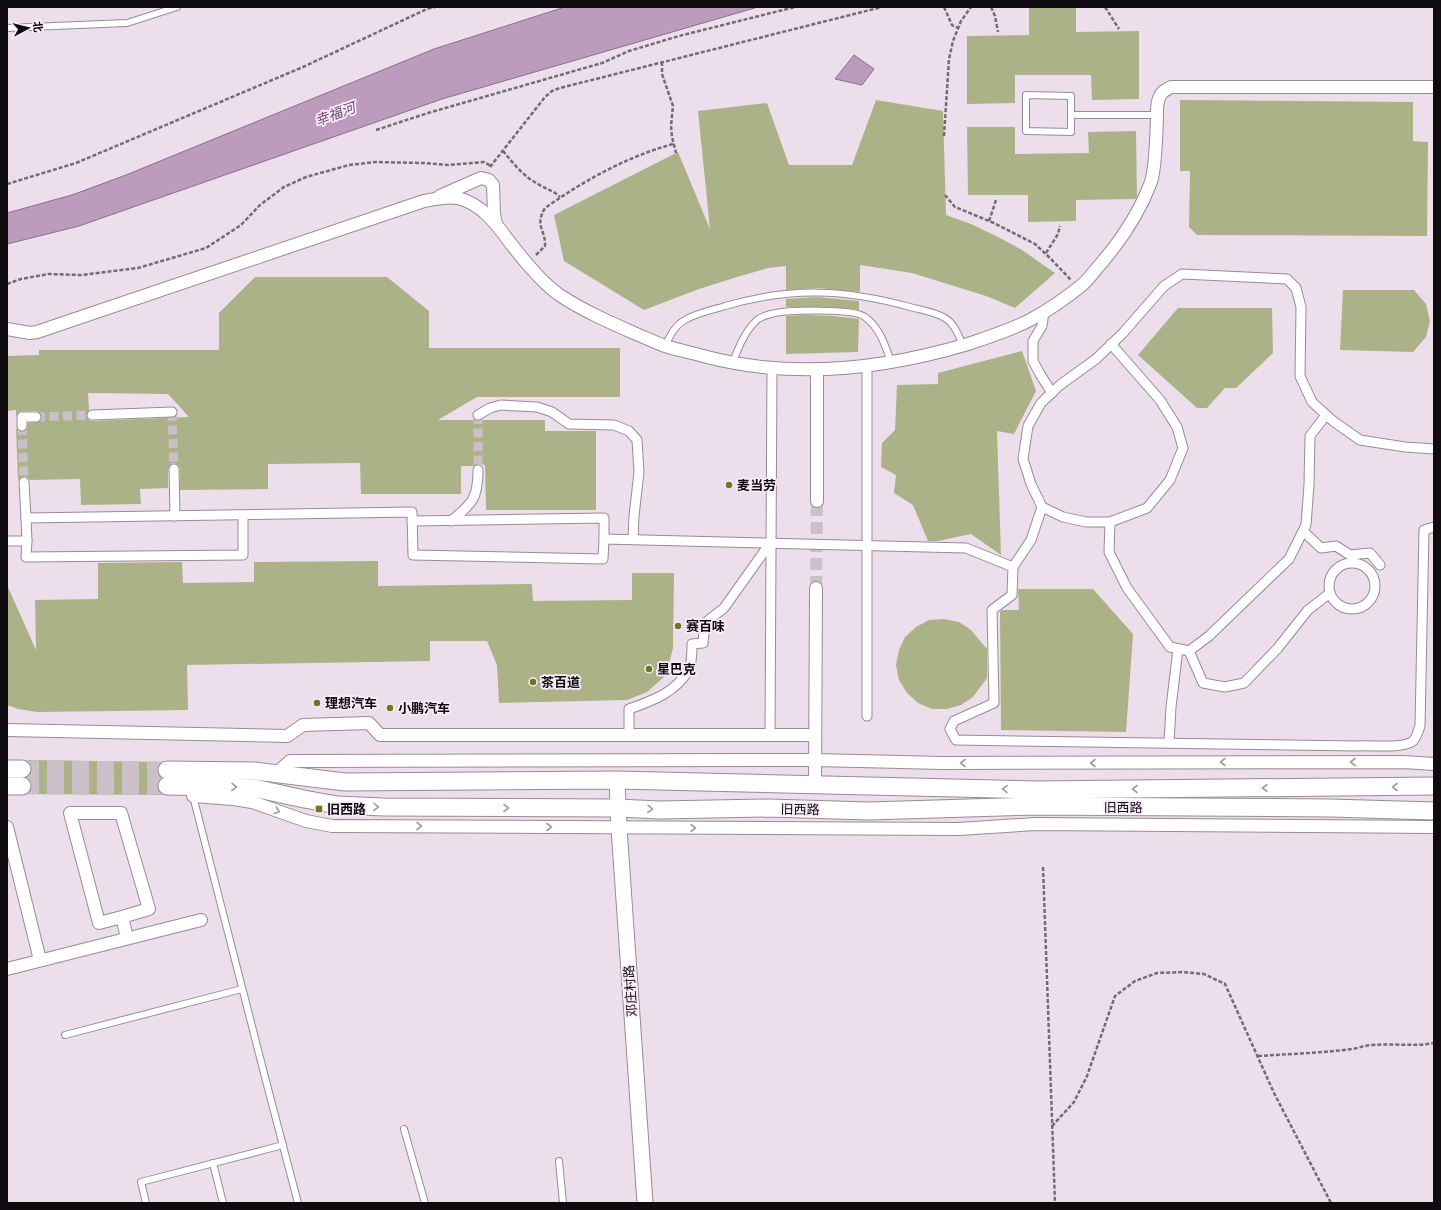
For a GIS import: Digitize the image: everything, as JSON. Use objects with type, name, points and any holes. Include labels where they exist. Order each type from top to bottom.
[{"type":"main road","name":"旧西路","points":[[1434,786],[1035,790],[617,780],[345,782],[254,771],[167,778],[193,792],[254,788],[304,799],[351,806],[617,808],[660,810],[769,808],[869,811],[1036,806],[1330,808],[1434,811]]},
{"type":"street","points":[[7,329],[30,333],[37,332],[417,203],[443,198],[457,198],[482,210],[496,224],[527,263],[559,295],[588,312],[665,346],[712,358],[772,367],[817,369],[845,368],[891,362],[939,352],[1002,332],[1030,320],[1044,312],[1059,303],[1084,283],[1112,252],[1128,229],[1144,199],[1152,178],[1159,98],[1163,91],[1171,87],[1434,87]]},
{"type":"street","points":[[432,200],[482,178],[489,180],[493,185],[494,214],[496,224]]},
{"type":"street","points":[[1111,344],[1160,400],[1177,427],[1183,448],[1170,480],[1147,508],[1110,522],[1086,522],[1063,516],[1042,507],[1031,484],[1023,459],[1028,426],[1041,403],[1060,385],[1096,359],[1111,344],[1123,333],[1164,286],[1182,274],[1287,280],[1296,288],[1301,307],[1300,376],[1312,402],[1326,415],[1360,440],[1405,447],[1434,449]]},
{"type":"street","points":[[1044,312],[1042,326],[1033,342],[1033,360],[1052,393]]},
{"type":"street","points":[[867,365],[868,716]]},
{"type":"street","points":[[770,735],[772,367]]},
{"type":"street","points":[[817,369],[817,501]]},
{"type":"street","points":[[478,415],[490,408],[501,405],[537,407],[552,412],[569,424],[614,425],[629,431],[637,440],[639,472],[633,539]]},
{"type":"street","points":[[92,415],[172,412]]},
{"type":"street","points":[[1189,651],[1209,636],[1289,559],[1306,525],[1309,485],[1310,436],[1326,415]]},
{"type":"street","points":[[22,426],[22,417],[36,417]]},
{"type":"street","points":[[174,469],[175,516]]},
{"type":"street","points":[[451,521],[474,499],[478,485],[478,470]]},
{"type":"street","points":[[24,482],[27,541],[26,557],[243,555],[243,515]]},
{"type":"street","points":[[1042,507],[1031,540],[1013,567],[1012,595],[992,610],[994,703],[954,721],[950,729],[956,740],[1357,746],[1404,745],[1414,741],[1420,726],[1424,530],[1434,527]]},
{"type":"street","points":[[26,518],[412,512],[412,521],[413,555],[604,559],[604,518],[412,521]]},
{"type":"street","points":[[1110,522],[1109,552],[1127,588],[1170,647],[1189,651]]},
{"type":"street","points":[[1303,531],[1321,548],[1336,546],[1359,559],[1372,573],[1376,588],[1370,602],[1358,609],[1350,610],[1343,608],[1337,604],[1330,593],[1329,583],[1331,576],[1336,569],[1351,563],[1359,559],[1370,553],[1380,565]]},
{"type":"street","points":[[604,539],[966,548],[1013,567]]},
{"type":"street","points":[[7,541],[27,541]]},
{"type":"street","points":[[629,735],[629,709],[654,700],[675,688],[690,668],[692,644],[703,643],[705,624],[724,608],[771,542]]},
{"type":"street","points":[[815,785],[816,588]]},
{"type":"street","points":[[1189,651],[1203,683],[1225,687],[1244,683],[1277,649],[1308,610],[1330,593]]},
{"type":"street","points":[[1169,743],[1171,707],[1178,648]]},
{"type":"street","points":[[7,730],[287,736],[303,725],[369,723],[380,735],[815,735]]},
{"type":"street","points":[[276,774],[290,760],[815,760],[943,763],[1403,762],[1434,764]]},
{"type":"street","name":"邓庄村路","points":[[617,780],[617,808],[645,1203]]},
{"type":"street","points":[[193,792],[252,802],[306,821],[332,826],[619,828],[817,827],[959,829],[1035,824],[1434,827]]},
{"type":"street","points":[[70,813],[121,813],[149,909],[122,917],[99,923],[70,813]]},
{"type":"street","points":[[7,827],[40,960]]},
{"type":"street","points":[[122,917],[127,938]]},
{"type":"street","points":[[7,969],[201,920]]},
{"type":"lane","points":[[7,28],[127,23],[176,7]]},
{"type":"lane","points":[[1026,95],[1071,96],[1071,115],[1071,132],[1026,131],[1026,95]]},
{"type":"lane","points":[[1071,115],[1157,115]]},
{"type":"lane","points":[[665,346],[673,331],[685,320],[709,311],[757,298],[808,292],[861,296],[930,312],[945,317],[954,326],[963,345]]},
{"type":"lane","points":[[733,362],[738,348],[756,320],[771,314],[809,311],[847,312],[864,316],[876,327],[884,341],[891,362]]},
{"type":"lane","points":[[193,792],[242,989],[298,1203]]},
{"type":"lane","points":[[65,1034],[242,989]]},
{"type":"lane","points":[[404,1130],[425,1203]]},
{"type":"lane","points":[[146,1203],[141,1182],[283,1144]]},
{"type":"lane","points":[[559,1161],[563,1203]]},
{"type":"lane","points":[[213,1163],[223,1203]]},
{"type":"path","points":[[7,184],[84,160],[303,67],[427,9],[435,7]]},
{"type":"path","points":[[376,130],[428,113],[602,63],[629,51],[679,36],[794,7]]},
{"type":"path","points":[[482,178],[545,97],[552,91],[882,7]]},
{"type":"path","points":[[944,7],[952,25],[958,28]]},
{"type":"path","points":[[944,136],[949,59],[958,28],[971,7]]},
{"type":"path","points":[[991,7],[995,16],[998,32]]},
{"type":"path","points":[[1105,7],[1119,28]]},
{"type":"path","points":[[662,62],[662,74],[673,106],[671,126],[673,144],[676,153]]},
{"type":"path","points":[[527,263],[545,246],[544,235],[541,230],[540,222],[541,214],[545,208],[590,178],[642,153],[673,144]]},
{"type":"path","points":[[503,151],[528,177],[538,184],[554,191],[560,197]]},
{"type":"path","points":[[7,284],[21,279],[48,274],[81,276],[138,268],[206,248],[241,225],[260,205],[284,187],[306,177],[349,165],[376,162],[449,165],[484,162],[491,166]]},
{"type":"path","points":[[945,195],[955,207],[989,221],[1035,244],[1067,275],[1078,288]]},
{"type":"path","points":[[989,221],[996,200]]},
{"type":"path","points":[[1046,254],[1058,234],[1060,226]]},
{"type":"path","points":[[1043,867],[1055,1203]]},
{"type":"path","points":[[1052,1126],[1074,1102],[1087,1076],[1115,996],[1135,981],[1157,973],[1182,972],[1204,974],[1225,984],[1274,1093],[1331,1203]]},
{"type":"path","points":[[1258,1056],[1335,1051],[1372,1045],[1395,1044],[1422,1046],[1434,1043]]},
{"type":"water","name":"幸福河","points":[[565,7],[758,7],[442,99],[79,226],[7,244],[7,213],[72,195],[126,175],[434,49]]},
{"type":"water","points":[[854,55],[874,69],[862,85],[835,79]]},
{"type":"building","points":[[1076,7],[1076,32],[1139,31],[1139,99],[1092,100],[1091,75],[1015,75],[1015,103],[967,104],[967,36],[1029,35],[1029,8]]},
{"type":"building","points":[[876,100],[943,111],[946,215],[971,224],[998,237],[1022,250],[1055,273],[1015,308],[986,296],[912,273],[860,265],[860,292],[818,288],[786,290],[786,266],[768,268],[737,277],[699,289],[644,310],[564,261],[554,215],[678,152],[710,229],[698,111],[767,103],[789,165],[852,165]]},
{"type":"building","points":[[1180,100],[1413,102],[1413,141],[1428,142],[1427,236],[1197,235],[1189,227],[1190,171],[1180,171]]},
{"type":"building","points":[[967,127],[1015,127],[1015,154],[1089,153],[1088,132],[1136,131],[1137,197],[1135,199],[1076,200],[1076,221],[1028,222],[1028,195],[968,195]]},
{"type":"building","points":[[255,277],[387,277],[429,311],[429,348],[620,348],[620,397],[477,397],[438,420],[545,420],[545,431],[596,431],[596,510],[486,510],[485,465],[479,464],[474,466],[461,466],[461,494],[361,494],[360,463],[268,464],[268,489],[180,490],[180,468],[177,464],[173,463],[168,469],[168,488],[140,489],[141,504],[81,505],[80,479],[30,480],[24,476],[18,480],[16,428],[19,431],[25,431],[28,423],[39,422],[42,417],[41,414],[36,411],[22,411],[16,416],[16,410],[7,411],[7,356],[39,355],[39,350],[219,350],[219,313]],"holes":[[[88,393],[168,394],[189,417],[92,421],[86,416],[89,410]]]},
{"type":"building","points":[[1343,290],[1414,290],[1426,304],[1430,321],[1426,337],[1413,352],[1340,350]]},
{"type":"building","points":[[817,297],[859,301],[859,310],[834,307],[786,307],[786,299]]},
{"type":"building","points":[[1178,308],[1272,308],[1273,353],[1236,388],[1225,388],[1207,408],[1197,408],[1138,355]]},
{"type":"building","points":[[805,315],[859,319],[858,352],[786,354],[786,316]]},
{"type":"building","points":[[1022,351],[1036,391],[1014,434],[997,431],[1001,555],[971,534],[938,541],[928,541],[913,505],[894,493],[896,475],[881,467],[882,443],[895,430],[897,385],[938,384],[938,373]]},
{"type":"building","points":[[378,561],[378,586],[532,584],[533,601],[632,600],[632,573],[674,573],[673,648],[668,668],[664,677],[647,692],[627,700],[499,703],[497,665],[487,641],[430,641],[430,661],[187,665],[188,710],[37,712],[18,709],[7,705],[7,585],[36,650],[35,600],[98,599],[98,563],[182,562],[183,583],[254,582],[254,562]]},
{"type":"building","points":[[1018,589],[1093,589],[1133,634],[1126,732],[1001,730],[1000,612],[1002,610],[1019,610]]},
{"type":"building","points":[[944,619],[959,622],[971,630],[987,649],[987,678],[973,697],[961,705],[947,709],[932,709],[918,703],[907,693],[899,680],[896,665],[899,650],[905,637],[916,627],[929,620]]},
{"type":"building","points":[[27,760],[162,762],[158,765],[158,775],[161,778],[158,781],[157,786],[158,791],[163,795],[28,794],[31,791],[32,786],[27,778],[31,774],[32,769]]},
{"type":"tunnel","points":[[172,412],[174,469]]},
{"type":"tunnel","points":[[36,417],[92,415]]},
{"type":"tunnel","points":[[478,415],[478,470]]},
{"type":"tunnel","points":[[22,426],[24,482]]},
{"type":"tunnel","points":[[816,588],[817,501]]},
{"type":"tunnel","points":[[22,769],[167,770]]},
{"type":"tunnel","points":[[22,786],[167,786]]},
{"type":"place","name":"麦当劳","points":[[729,485]]},
{"type":"place","name":"赛百味","points":[[678,626]]},
{"type":"place","name":"星巴克","points":[[649,669]]},
{"type":"place","name":"茶百道","points":[[533,682]]},
{"type":"place","name":"理想汽车","points":[[317,703]]},
{"type":"place","name":"小鹏汽车","points":[[390,708]]},
{"type":"place","name":"旧西路","points":[[319,809]]}]
